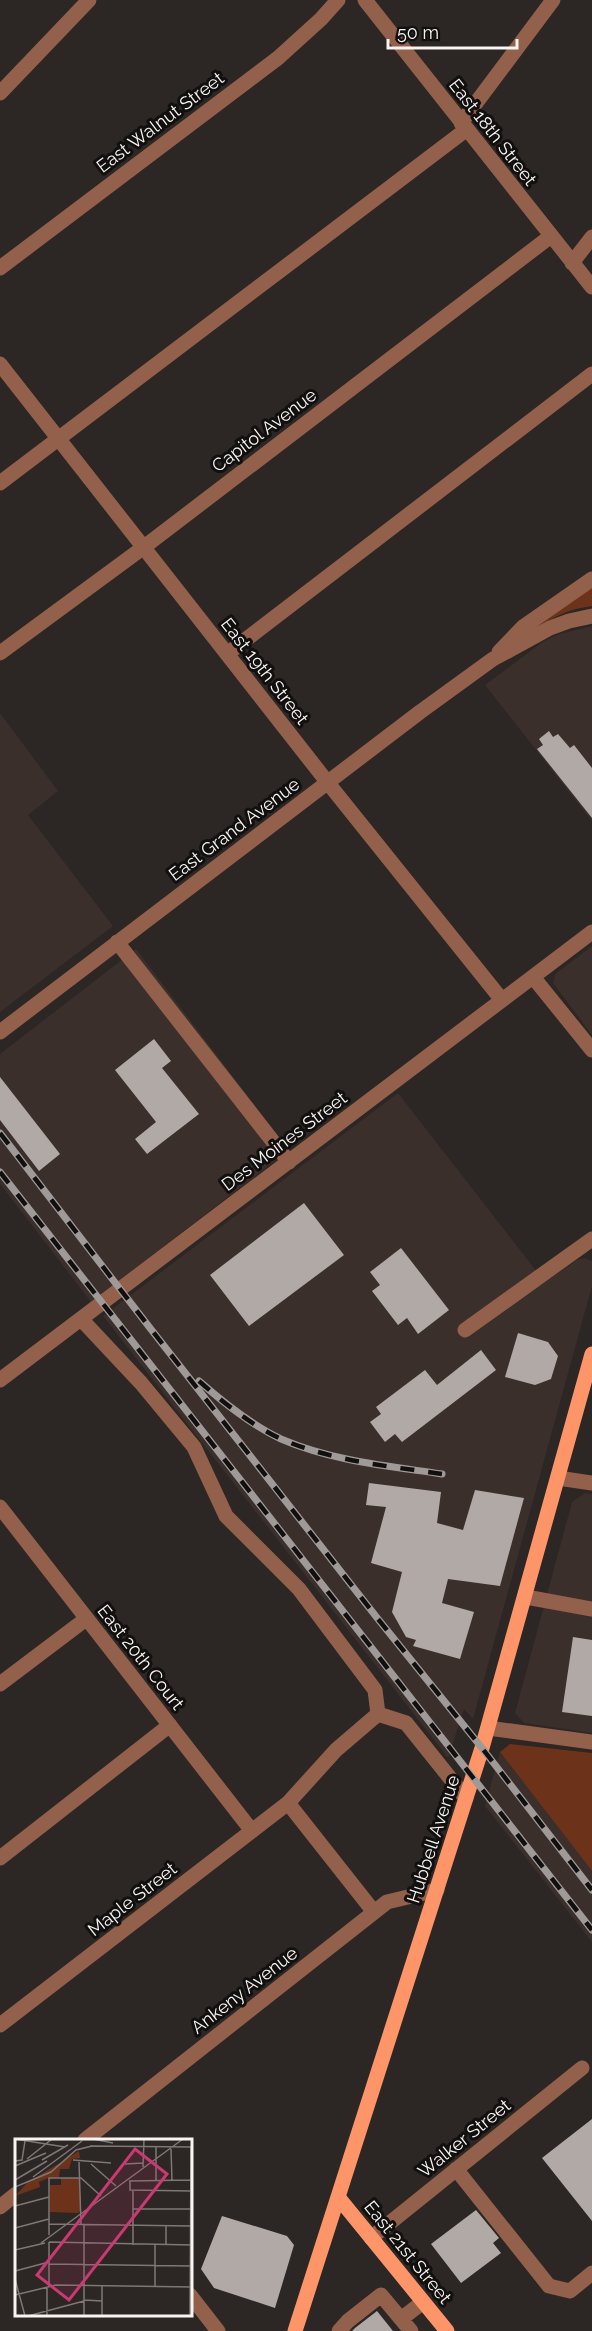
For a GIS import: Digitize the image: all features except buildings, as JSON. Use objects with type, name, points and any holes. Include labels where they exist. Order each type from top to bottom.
[{"type":"main road","name":"Hubbell Avenue","points":[[295,2331],[488,1728],[592,1354]]},
{"type":"main road","name":"East 21st Street","points":[[338,2197],[447,2331]]},
{"type":"street","points":[[0,93],[89,0]]},
{"type":"street","name":"East Walnut Street","points":[[0,268],[278,58],[321,19],[338,0]]},
{"type":"street","name":"East 18th Street","points":[[365,0],[592,287]]},
{"type":"street","points":[[0,483],[464,126],[554,0]]},
{"type":"street","name":"Capitol Avenue","points":[[0,653],[144,547],[551,236]]},
{"type":"street","points":[[572,263],[592,237]]},
{"type":"street","name":"East 19th Street","points":[[0,364],[328,783],[502,1000]]},
{"type":"street","points":[[227,654],[592,374]]},
{"type":"street","name":"East Grand Avenue","points":[[493,659],[523,627],[592,579]]},
{"type":"street","name":"East Grand Avenue","points":[[0,1032],[493,659],[550,628],[592,616]]},
{"type":"street","name":"Des Moines Street","points":[[0,1380],[592,932]]},
{"type":"street","points":[[117,942],[289,1162]]},
{"type":"street","points":[[533,976],[592,1050]]},
{"type":"street","points":[[465,1330],[592,1239]]},
{"type":"street","points":[[81,1319],[141,1383],[194,1447],[226,1516],[306,1598],[375,1690],[378,1714],[406,1724],[466,1798]]},
{"type":"street","points":[[558,1478],[592,1483]]},
{"type":"street","name":"East 20th Court","points":[[0,1507],[6,1528],[86,1618],[252,1831]]},
{"type":"street","points":[[526,1598],[592,1609]]},
{"type":"street","points":[[0,1684],[86,1618]]},
{"type":"street","name":"Maple Street","points":[[0,2025],[288,1803],[336,1750],[378,1714]]},
{"type":"street","points":[[0,1858],[170,1725]]},
{"type":"street","points":[[488,1728],[592,1742]]},
{"type":"street","points":[[288,1803],[374,1912]]},
{"type":"street","name":"Ankeny Avenue","points":[[86,2139],[387,1902],[437,1890]]},
{"type":"street","name":"Walker Street","points":[[371,2238],[582,2067]]},
{"type":"street","points":[[456,2169],[549,2286],[570,2290],[592,2273]]},
{"type":"street","points":[[0,2207],[15,2195]]},
{"type":"street","points":[[339,2331],[381,2295],[406,2325],[423,2302]]},
{"type":"street","points":[[192,2298],[218,2331]]},
{"type":"shaded area","points":[[592,587],[592,606],[567,612],[552,618],[531,632],[528,631]]},
{"type":"shaded area","points":[[592,626],[592,821],[485,685],[544,641],[560,634]]},
{"type":"shaded area","points":[[0,713],[58,791],[28,815],[113,926],[0,1012]]},
{"type":"shaded area","points":[[592,946],[592,1035],[553,983],[559,971]]},
{"type":"shaded area","points":[[136,949],[289,1150],[91,1302],[0,1184],[0,1054]]},
{"type":"shaded area","points":[[398,1093],[545,1282],[577,1260],[585,1258],[592,1261],[592,1286],[473,1719],[464,1709],[448,1758],[103,1316]]},
{"type":"shaded area","points":[[585,1493],[592,1494],[592,1733],[524,1723],[515,1713],[572,1502]]},
{"type":"shaded area","points":[[510,1744],[592,1753],[592,1871],[500,1752]]},
{"type":"shaded area","points":[[500,1752],[592,1871],[592,1942],[485,1806]]},
{"type":"railway","points":[[0,1133],[150,1328],[592,1890]]},
{"type":"railway","points":[[0,1172],[592,1930]]},
{"type":"railway","points":[[199,1381],[248,1420],[281,1439],[340,1458],[442,1474]]}]
